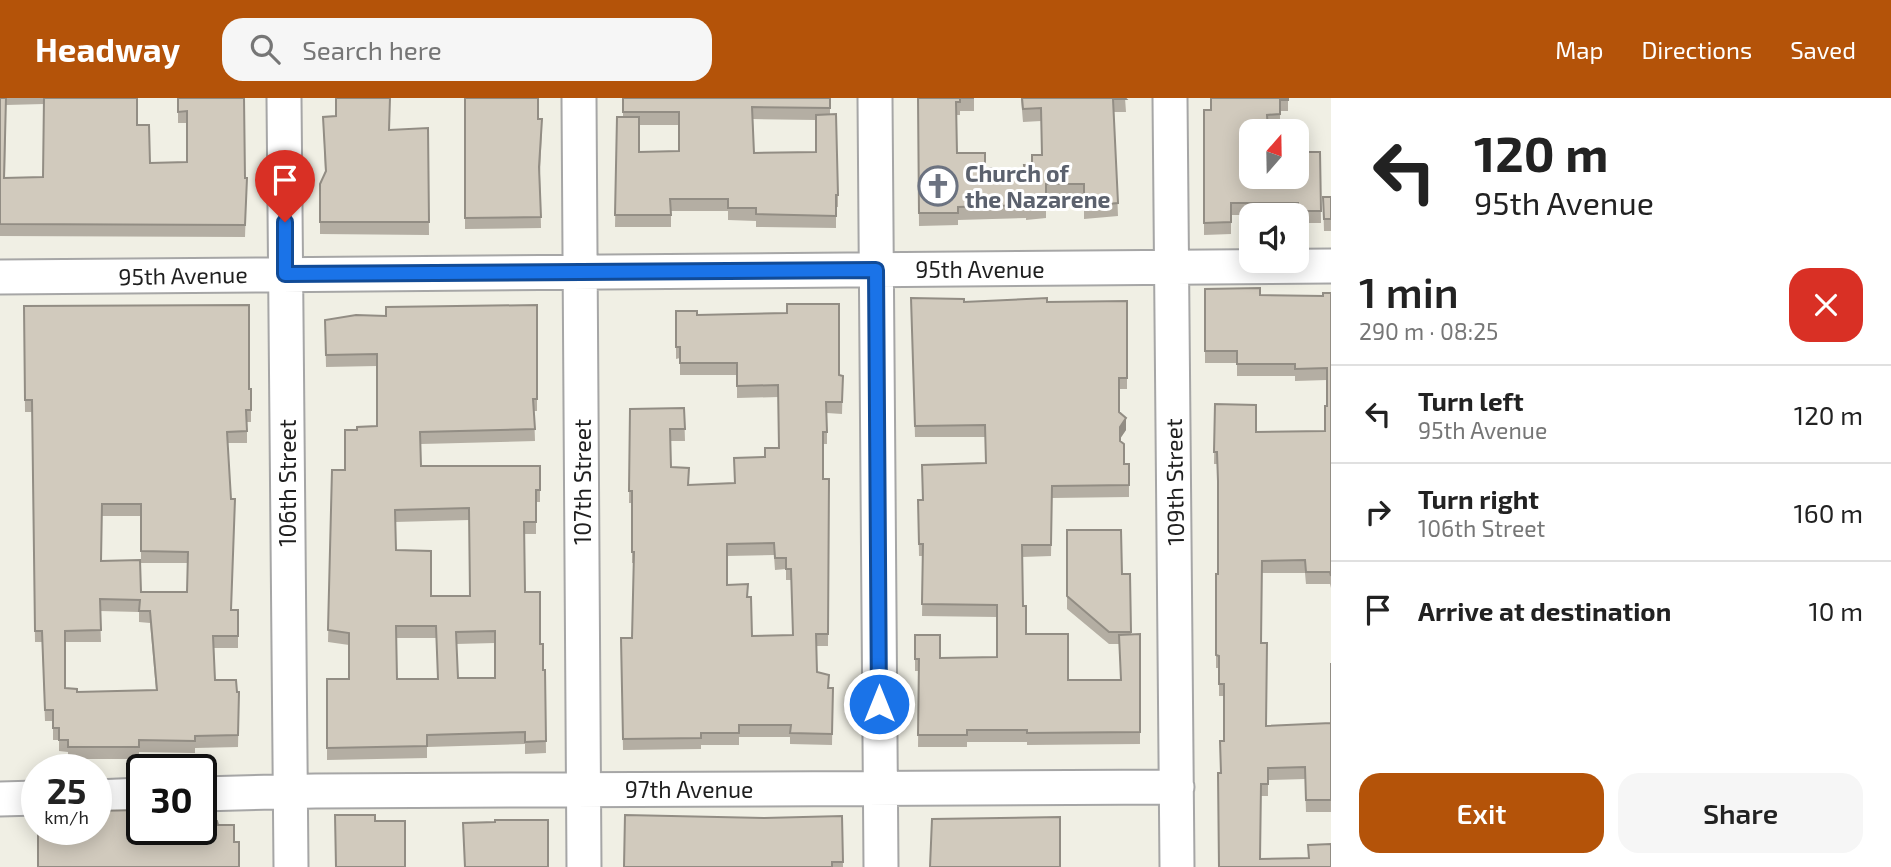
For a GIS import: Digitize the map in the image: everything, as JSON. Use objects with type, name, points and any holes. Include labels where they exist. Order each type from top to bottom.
[{"type":"street","name":"106th Street","points":[[284,98],[290,867]]},
{"type":"street","name":"107th Street","points":[[579,98],[584,867]]},
{"type":"street","points":[[875,98],[881,867]]},
{"type":"street","name":"109th Street","points":[[1170,98],[1177,867]]},
{"type":"street","name":"95th Avenue","points":[[0,277],[1331,266]]},
{"type":"street","name":"97th Avenue","points":[[217,793],[1177,787]]},
{"type":"street","points":[[0,799],[21,798]]},
{"type":"building","points":[[0,98],[6,98],[4,178],[43,177],[44,98],[137,98],[137,125],[149,125],[150,163],[187,162],[187,111],[178,112],[178,98],[244,98],[247,178],[245,225],[0,224]]},
{"type":"building","points":[[336,98],[390,98],[389,130],[428,128],[429,222],[320,222],[320,184],[326,171],[323,117],[336,116]]},
{"type":"building","points":[[465,98],[538,98],[538,119],[542,119],[539,167],[541,217],[465,218]]},
{"type":"building","points":[[623,98],[830,98],[830,108],[752,107],[754,153],[816,152],[816,115],[836,114],[836,216],[756,214],[756,208],[728,208],[728,199],[670,199],[671,215],[615,215],[617,117],[639,117],[639,152],[679,151],[679,112],[623,112]]},
{"type":"building","points":[[918,98],[960,98],[960,102],[956,102],[957,153],[985,153],[985,168],[1025,171],[1024,165],[1032,165],[1032,155],[1042,155],[1041,108],[1023,109],[1022,98],[1125,98],[1113,99],[1118,203],[1084,206],[1084,184],[1046,184],[1046,205],[1026,208],[1026,205],[958,207],[958,213],[919,213]]},
{"type":"building","points":[[1211,98],[1288,98],[1280,100],[1280,114],[1267,115],[1267,119],[1239,119],[1239,189],[1309,189],[1309,152],[1320,152],[1321,211],[1309,211],[1309,203],[1231,203],[1231,222],[1204,223],[1204,110],[1211,110]]},
{"type":"building","points":[[1323,197],[1331,197],[1331,219],[1324,219]]},
{"type":"building","points":[[1260,288],[1260,295],[1323,296],[1323,293],[1331,293],[1331,576],[1330,572],[1306,572],[1305,560],[1262,561],[1261,643],[1267,643],[1266,726],[1331,723],[1331,800],[1306,800],[1305,767],[1268,768],[1268,784],[1261,784],[1260,859],[1309,858],[1308,845],[1331,844],[1331,867],[1219,867],[1218,773],[1221,773],[1220,741],[1224,741],[1224,684],[1219,684],[1219,656],[1216,655],[1218,481],[1217,452],[1214,452],[1215,404],[1256,405],[1256,432],[1325,431],[1327,406],[1327,368],[1295,369],[1295,364],[1237,364],[1237,351],[1205,351],[1205,289]]},
{"type":"building","points":[[911,298],[964,299],[964,302],[1047,298],[1047,302],[1127,301],[1127,378],[1119,378],[1119,412],[1126,418],[1120,427],[1120,441],[1124,444],[1124,464],[1129,464],[1129,485],[1052,486],[1051,545],[1022,545],[1023,606],[1026,606],[1026,634],[1068,634],[1068,680],[1121,680],[1119,635],[1140,634],[1140,732],[1027,733],[1027,730],[967,730],[967,735],[918,735],[919,659],[915,659],[915,635],[940,635],[940,658],[997,657],[997,605],[922,604],[923,544],[919,544],[918,500],[923,500],[922,465],[986,463],[985,425],[915,426]]},
{"type":"building","points":[[787,304],[839,304],[839,375],[843,376],[842,402],[826,402],[827,432],[823,432],[823,479],[829,479],[828,634],[816,634],[817,672],[829,675],[828,688],[833,688],[832,734],[790,733],[791,725],[739,725],[739,733],[701,733],[701,738],[623,739],[621,638],[632,638],[634,552],[632,491],[629,491],[630,409],[684,408],[685,429],[670,429],[671,467],[689,468],[688,485],[735,483],[734,458],[765,457],[765,448],[779,448],[778,385],[737,386],[737,363],[680,363],[680,347],[676,347],[676,311],[697,311],[697,315],[787,313]],"holes":[[[774,543],[775,558],[786,558],[786,569],[791,569],[793,635],[752,636],[748,584],[727,585],[727,544]]]},
{"type":"building","points":[[249,305],[251,410],[246,410],[247,431],[227,432],[231,499],[235,499],[231,610],[238,610],[238,636],[213,636],[215,680],[236,680],[239,692],[238,735],[195,736],[195,741],[139,740],[139,747],[68,747],[68,740],[59,740],[59,728],[53,728],[53,710],[45,710],[42,631],[35,631],[32,400],[25,400],[24,306]],"holes":[[[102,504],[141,504],[141,551],[188,552],[187,592],[141,592],[140,560],[101,561]],[[100,599],[140,600],[139,611],[150,611],[157,690],[77,692],[77,689],[65,688],[65,631],[101,630]]]},
{"type":"building","points":[[537,305],[537,399],[533,399],[535,429],[420,432],[421,466],[540,466],[540,490],[536,490],[536,522],[524,522],[525,592],[540,592],[546,741],[525,742],[525,732],[427,735],[427,746],[327,748],[327,679],[349,679],[349,633],[328,630],[332,470],[345,470],[345,430],[377,426],[377,354],[326,355],[325,320],[356,315],[386,316],[386,307]],"holes":[[[469,508],[470,596],[431,596],[431,551],[396,550],[395,510]],[[396,626],[436,626],[438,679],[397,679]],[[495,631],[495,678],[458,678],[456,632]]]},
{"type":"building","points":[[1067,530],[1121,530],[1122,574],[1130,574],[1131,632],[1109,632],[1067,596]]},
{"type":"building","points":[[126,810],[126,845],[217,845],[217,821],[218,825],[234,825],[234,842],[239,842],[239,867],[38,867],[38,845],[112,845],[112,811]]},
{"type":"building","points":[[335,815],[375,815],[375,821],[405,821],[405,867],[336,867]]},
{"type":"building","points":[[625,815],[764,818],[842,816],[843,862],[832,862],[832,867],[624,867]]},
{"type":"building","points":[[1060,817],[1060,867],[930,867],[932,819]]},
{"type":"building","points":[[548,820],[548,867],[465,867],[463,823]]},
{"type":"place","name":"Church of the Nazarene","points":[[938,186]]},
{"type":"route","points":[[285,222],[285,274],[876,270],[879,704]]}]
